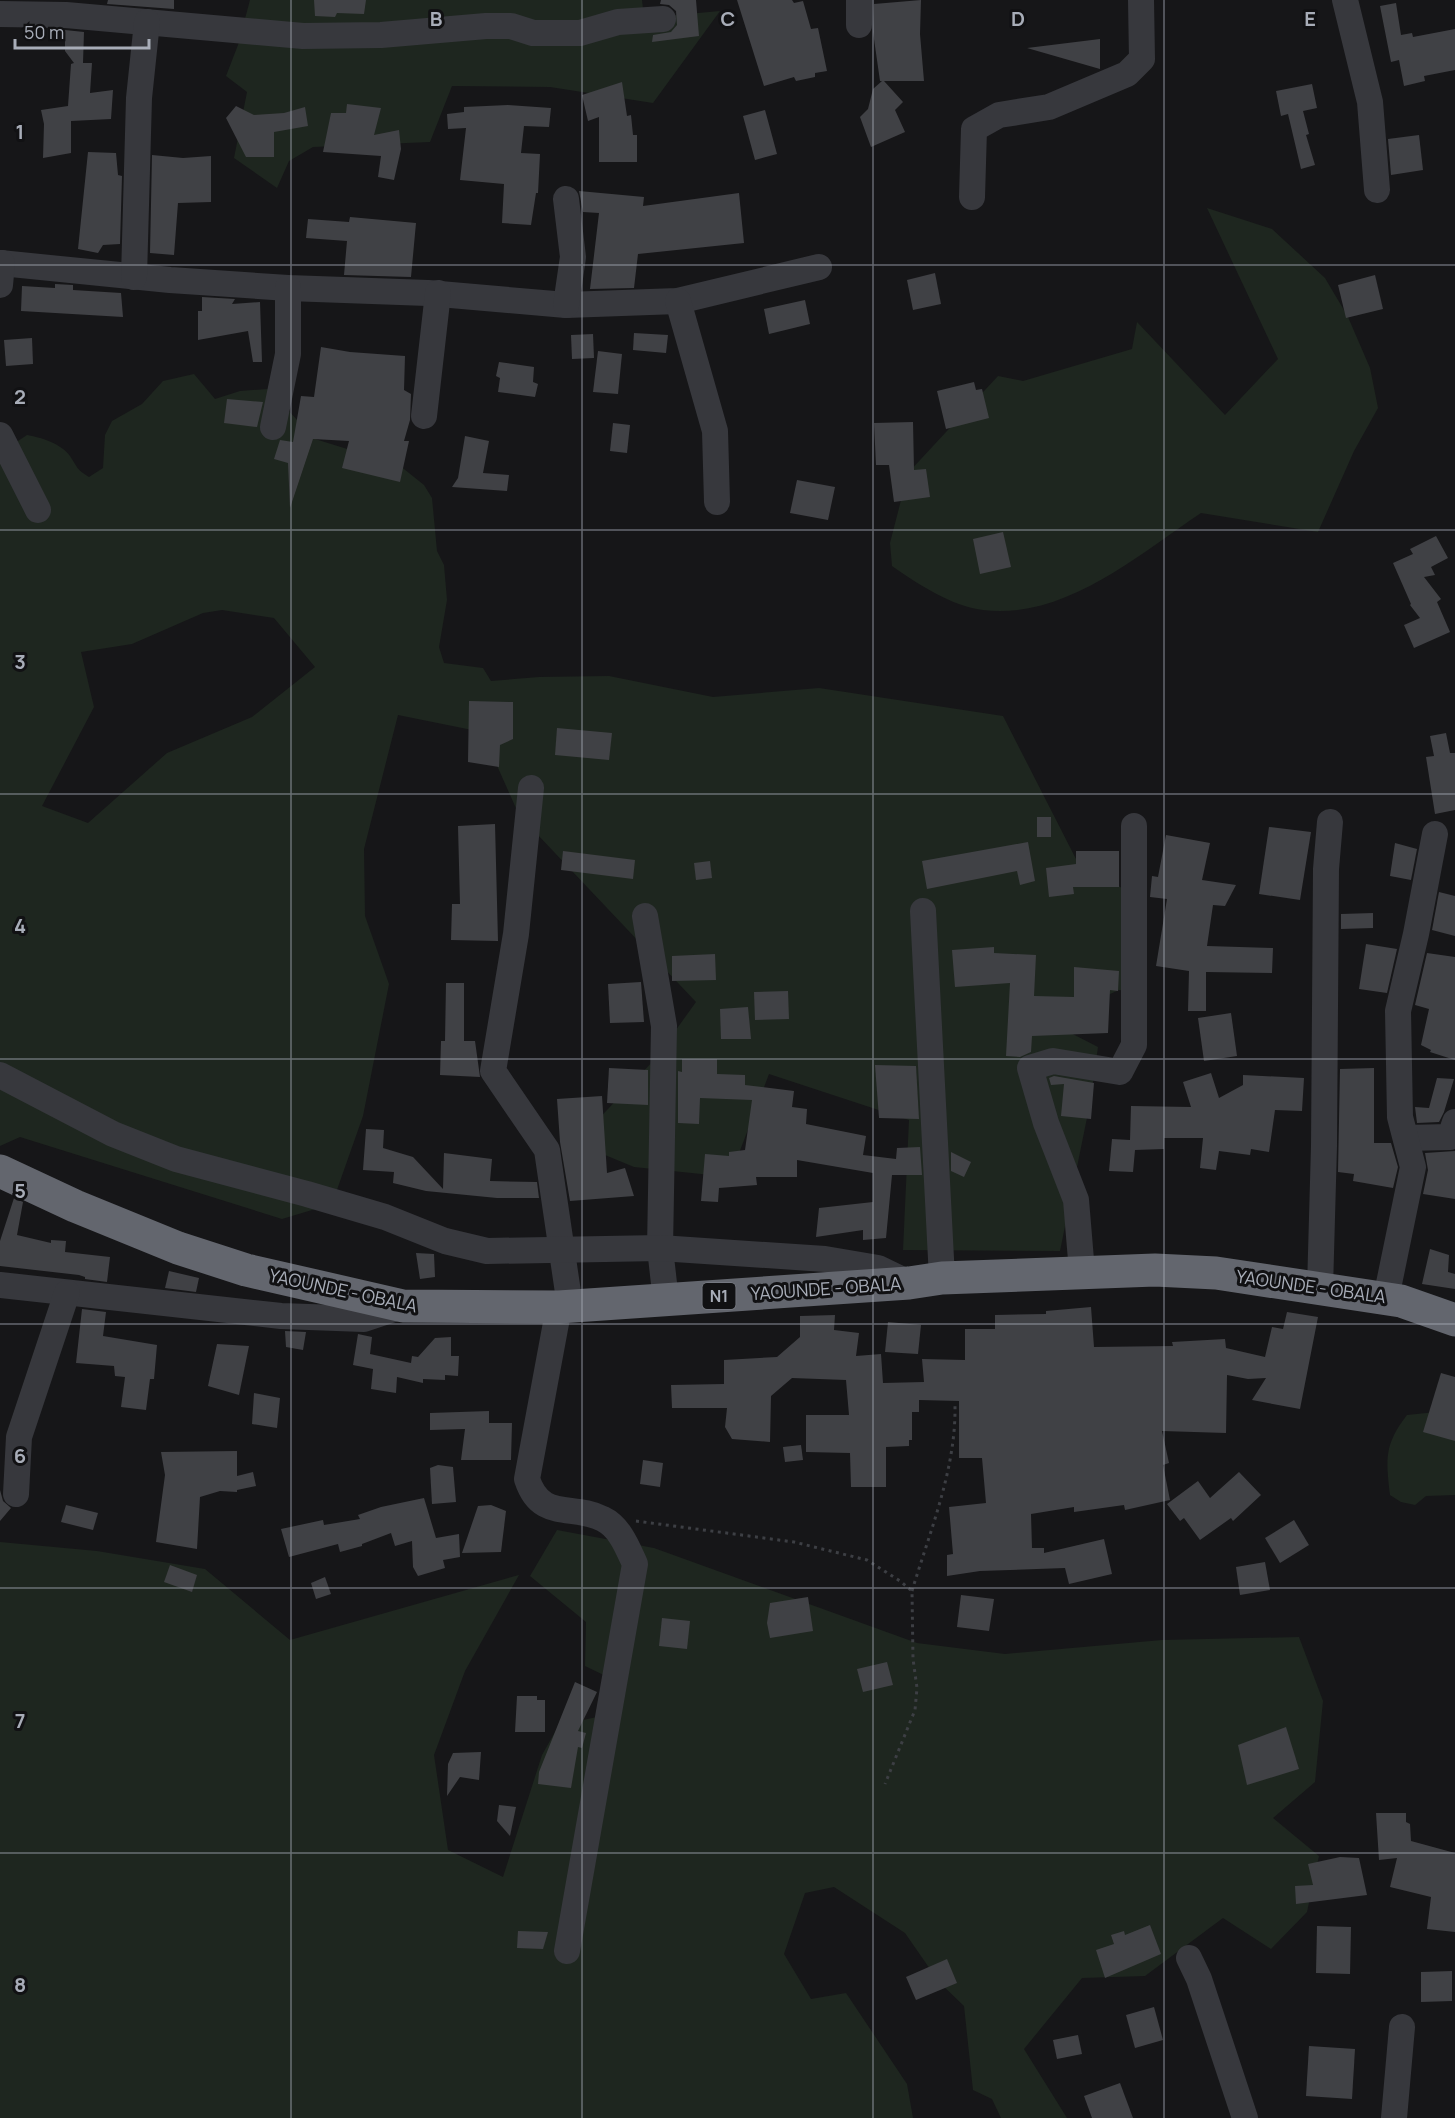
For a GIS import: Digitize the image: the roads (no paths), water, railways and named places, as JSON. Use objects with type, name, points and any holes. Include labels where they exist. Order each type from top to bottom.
[{"type":"highway","name":"YAOUNDE - OBALA","points":[[0,1171],[75,1206],[178,1248],[246,1270],[403,1306],[564,1307],[909,1283],[942,1278],[1155,1270],[1216,1273],[1401,1300],[1455,1320]]},
{"type":"street","points":[[972,197],[974,129],[999,115],[1049,107],[1127,74],[1142,59],[1141,0]]},
{"type":"street","points":[[1345,0],[1370,102],[1377,190]]},
{"type":"street","points":[[0,14],[66,15],[303,36],[381,35],[486,26],[511,26],[533,33],[580,33],[618,22],[663,19]]},
{"type":"street","points":[[134,277],[139,98],[147,22]]},
{"type":"street","points":[[566,199],[573,257],[566,305]]},
{"type":"street","points":[[1,270],[288,288],[438,293],[566,305],[678,301],[819,267]]},
{"type":"street","points":[[273,427],[288,354],[288,288]]},
{"type":"street","points":[[424,416],[438,293]]},
{"type":"street","points":[[678,301],[715,431],[717,502]]},
{"type":"street","points":[[0,435],[38,510]]},
{"type":"street","points":[[531,788],[516,934],[493,1071],[547,1150],[561,1251],[564,1307],[527,1479],[532,1494],[546,1507],[604,1519],[623,1539],[635,1564],[567,1951]]},
{"type":"street","points":[[1320,1289],[1324,1146],[1326,868],[1330,822]]},
{"type":"street","points":[[1083,1272],[1076,1200],[1046,1123],[1030,1068],[1053,1061],[1120,1072],[1134,1045],[1134,826]]},
{"type":"street","points":[[1386,1298],[1413,1167],[1400,1117],[1398,1011],[1416,934],[1435,834]]},
{"type":"street","points":[[923,911],[942,1278]]},
{"type":"street","points":[[645,916],[664,1026],[660,1248],[666,1301]]},
{"type":"street","points":[[0,1075],[113,1134],[176,1159],[318,1197],[385,1217],[445,1241],[487,1251],[660,1248],[825,1258],[878,1268],[909,1283]]},
{"type":"street","points":[[1406,1138],[1449,1137],[1455,1122]]},
{"type":"street","points":[[0,1285],[293,1316],[364,1319],[403,1306]]},
{"type":"street","points":[[16,1494],[19,1437],[67,1293]]},
{"type":"street","points":[[1189,1958],[1199,1979],[1245,2118]]},
{"type":"street","points":[[1394,2118],[1402,2027]]}]
